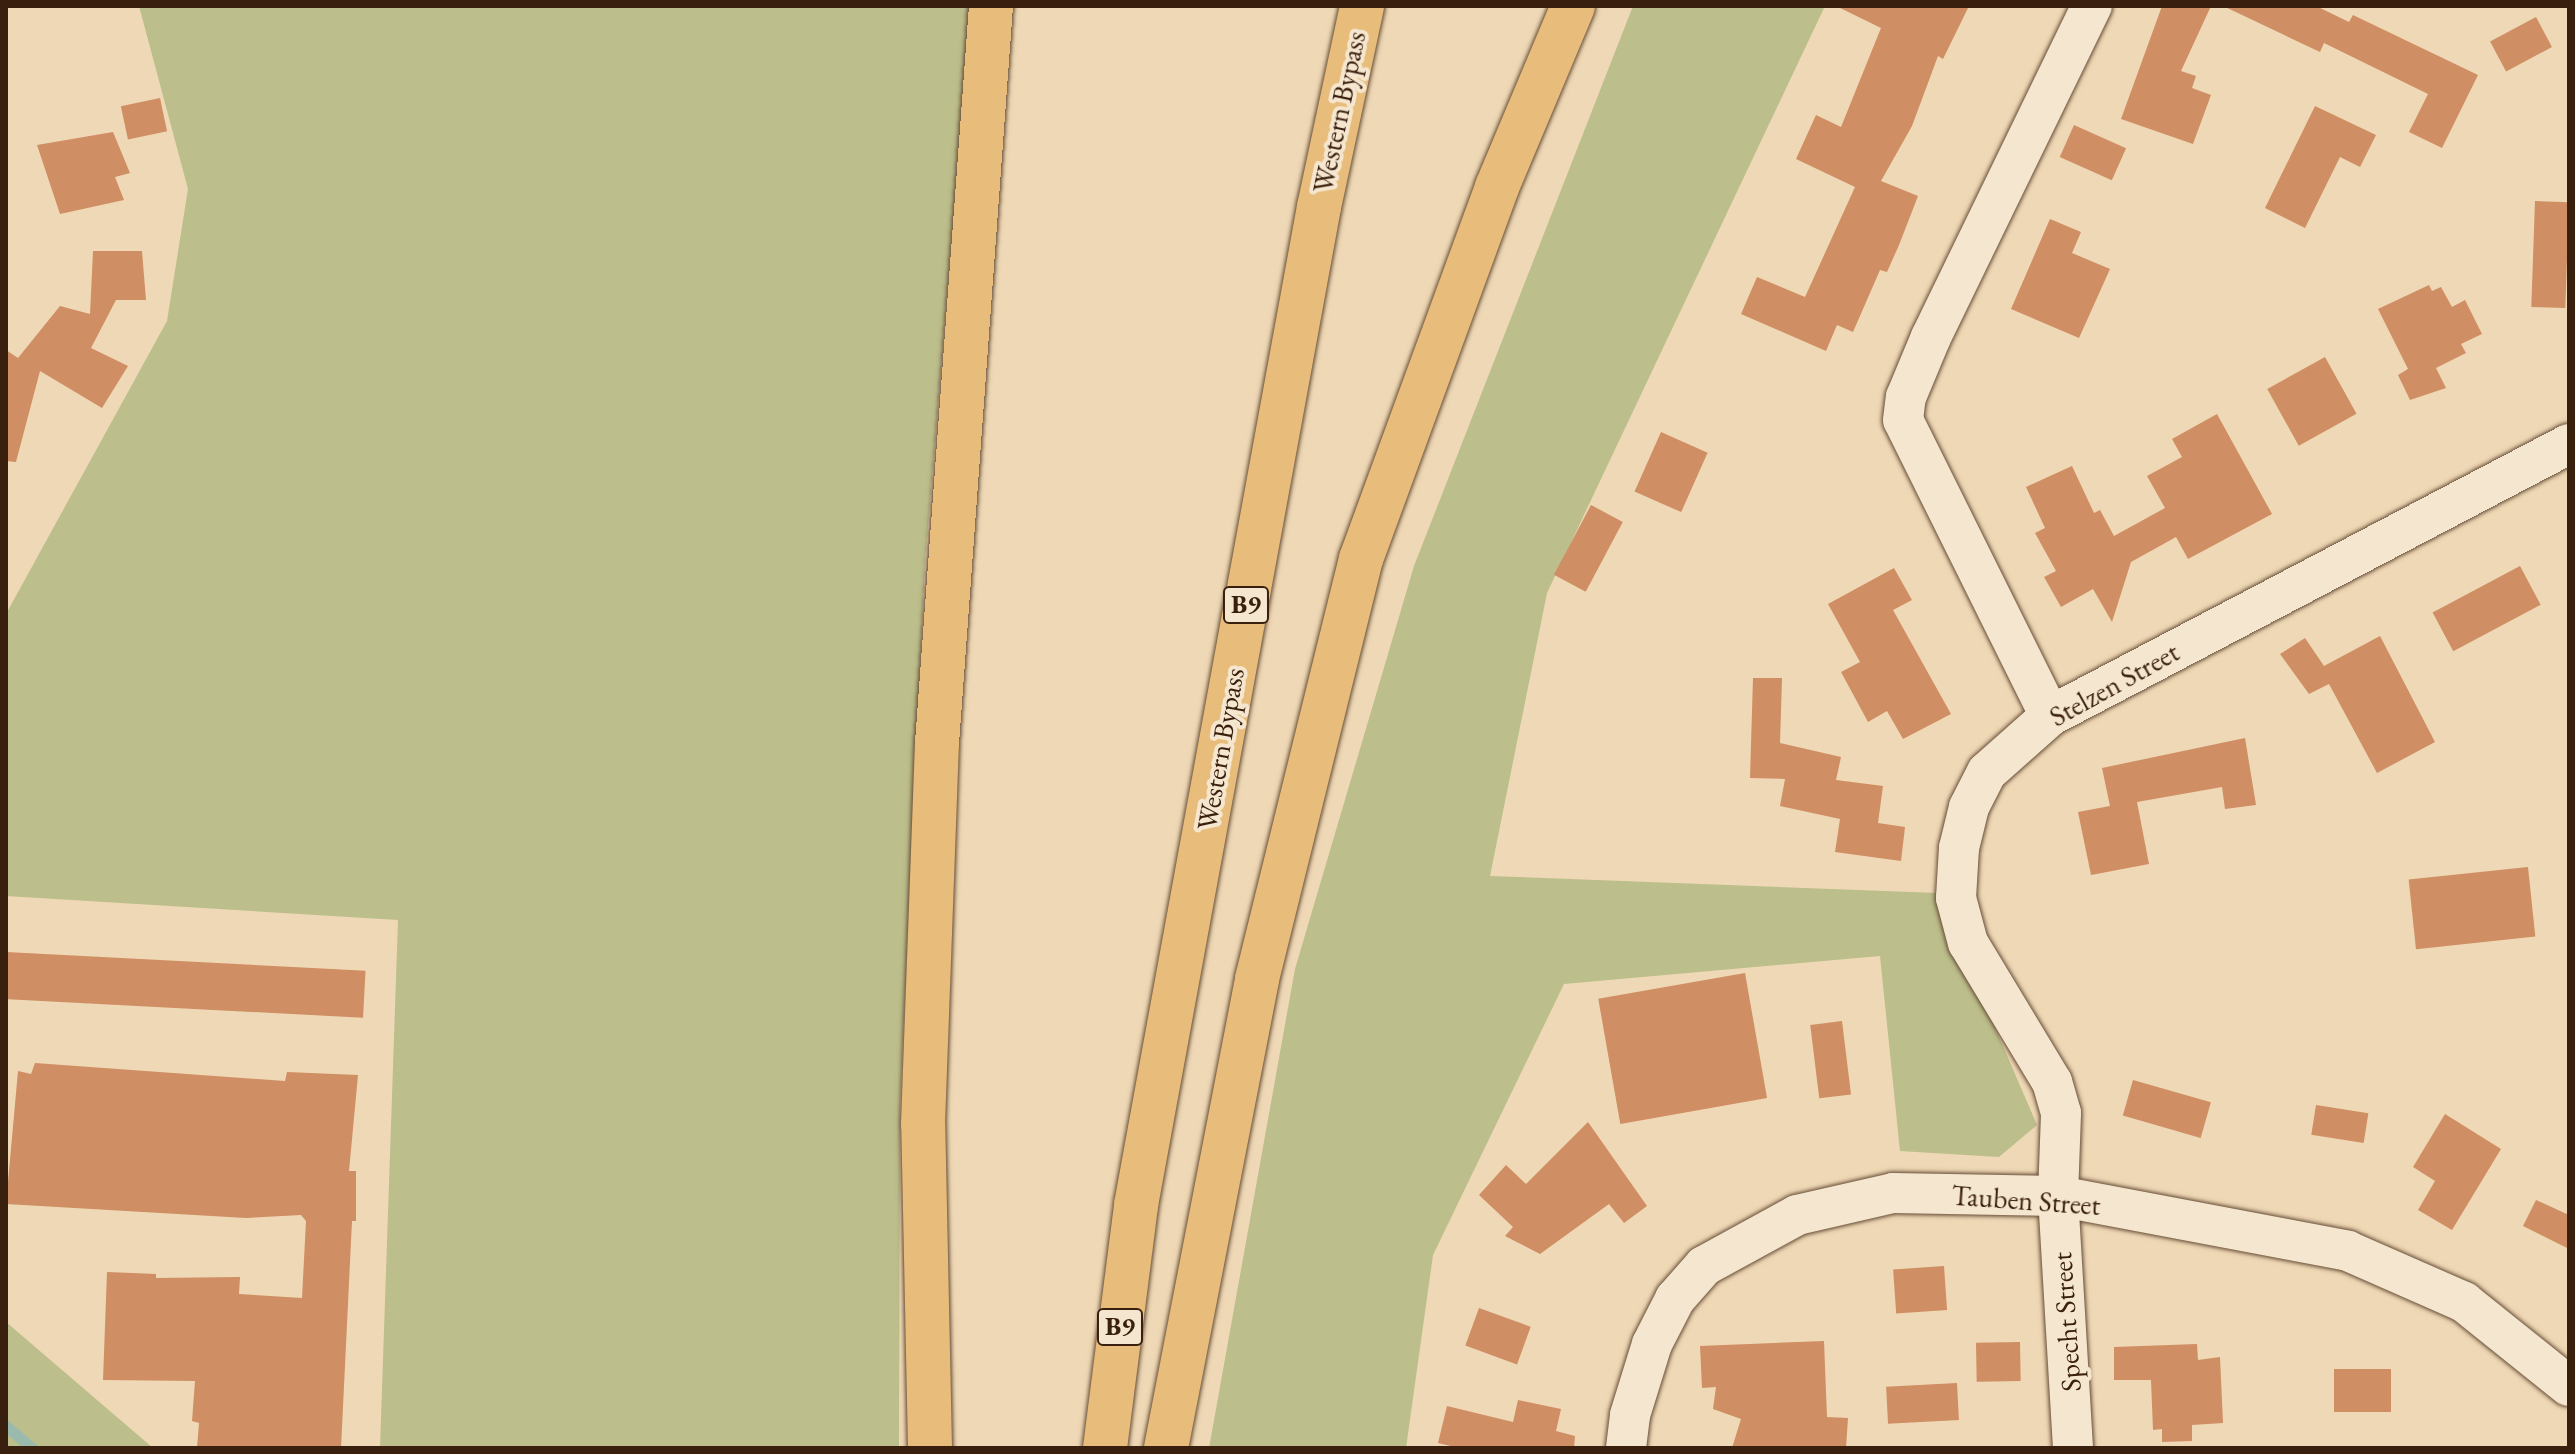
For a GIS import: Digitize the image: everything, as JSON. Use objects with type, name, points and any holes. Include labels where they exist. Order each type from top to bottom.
[{"type":"highway","points":[[930,1448],[923,1124],[937,743],[991,6]]},
{"type":"highway","name":"Western Bypass","points":[[1105,1448],[1136,1205],[1316,222],[1362,6]]},
{"type":"highway","points":[[1166,1448],[1257,979],[1361,559],[1497,187],[1573,6]]},
{"type":"street","points":[[2050,716],[1910,443],[1903,420],[1906,397],[1931,337],[2092,6]]},
{"type":"street","name":"Stelzen Street","points":[[2058,1196],[2061,1113],[2052,1082],[1968,943],[1956,898],[1959,848],[1969,807],[1987,772],[2050,716],[2569,444]]},
{"type":"street","name":"Tauben Street","points":[[1626,1448],[1652,1344],[1675,1299],[1704,1266],[1797,1215],[1893,1193],[2058,1196],[2348,1251],[2464,1302],[2569,1386]]},
{"type":"street","name":"Specht Street","points":[[2058,1196],[2073,1448]]},
{"type":"green space","points":[[139,6],[971,6],[925,562],[900,1103],[899,1448],[380,1448],[398,920],[6,896],[6,614],[167,321],[188,189]]},
{"type":"green space","points":[[1633,6],[1825,6],[1547,593],[1490,876],[1937,893],[2037,1125],[1999,1157],[1900,1151],[1880,956],[1564,984],[1433,1255],[1406,1448],[1209,1448],[1295,969],[1414,566]]},
{"type":"green space","points":[[6,1322],[153,1448],[6,1448]]},
{"type":"building","points":[[1836,6],[1969,6],[1943,59],[1938,56],[1912,126],[1881,181],[1918,196],[1899,245],[1887,272],[1880,270],[1853,332],[1837,325],[1826,351],[1741,314],[1757,277],[1805,297],[1855,187],[1796,159],[1816,115],[1841,127],[1881,28]]},
{"type":"building","points":[[2162,6],[2211,6],[2181,71],[2196,76],[2192,88],[2211,95],[2193,144],[2121,119]]},
{"type":"building","points":[[2223,6],[2316,6],[2349,22],[2353,15],[2478,75],[2442,148],[2409,132],[2428,94],[2324,43],[2320,52]]},
{"type":"building","points":[[2536,17],[2552,47],[2506,71],[2490,41]]},
{"type":"building","points":[[160,98],[167,131],[128,140],[121,106]]},
{"type":"building","points":[[2315,106],[2376,135],[2360,167],[2340,157],[2305,228],[2265,208]]},
{"type":"building","points":[[2074,125],[2126,148],[2112,180],[2060,157]]},
{"type":"building","points":[[113,132],[130,173],[115,177],[124,200],[60,214],[37,145]]},
{"type":"building","points":[[2535,201],[2569,202],[2565,308],[2531,307]]},
{"type":"building","points":[[2050,219],[2081,232],[2072,253],[2110,269],[2079,338],[2011,309]]},
{"type":"building","points":[[93,251],[142,251],[146,300],[116,300],[91,348],[128,366],[102,408],[40,371],[16,462],[6,461],[6,350],[18,358],[60,306],[90,314]]},
{"type":"building","points":[[2429,285],[2432,291],[2441,287],[2452,307],[2465,300],[2482,334],[2461,344],[2466,353],[2436,368],[2446,388],[2410,400],[2398,375],[2408,369],[2378,309]]},
{"type":"building","points":[[2325,357],[2357,414],[2299,446],[2267,389]]},
{"type":"building","points":[[2217,414],[2272,514],[2188,559],[2176,537],[2131,562],[2112,622],[2093,589],[2061,607],[2044,577],[2056,571],[2035,533],[2045,528],[2026,487],[2072,466],[2094,513],[2100,510],[2114,536],[2165,508],[2147,476],[2182,457],[2172,439]]},
{"type":"building","points":[[1661,432],[1708,453],[1681,512],[1635,491]]},
{"type":"building","points":[[1591,505],[1623,522],[1586,592],[1554,575]]},
{"type":"building","points":[[2520,566],[2541,605],[2453,651],[2433,612]]},
{"type":"building","points":[[1894,568],[1912,600],[1893,610],[1951,714],[1903,739],[1887,711],[1868,722],[1841,672],[1860,662],[1828,604]]},
{"type":"building","points":[[2380,636],[2435,742],[2377,773],[2329,684],[2309,694],[2280,654],[2305,638],[2324,666]]},
{"type":"building","points":[[1753,678],[1782,678],[1780,743],[1841,757],[1836,780],[1883,786],[1878,823],[1905,827],[1901,861],[1835,852],[1840,819],[1780,806],[1785,779],[1750,778]]},
{"type":"building","points":[[2245,738],[2256,805],[2225,809],[2222,787],[2137,802],[2149,864],[2091,875],[2078,812],[2110,806],[2102,768]]},
{"type":"building","points":[[2528,867],[2535,937],[2416,949],[2409,880]]},
{"type":"building","points":[[6,952],[366,971],[363,1018],[6,999]]},
{"type":"building","points":[[1745,973],[1767,1098],[1620,1124],[1598,999]]},
{"type":"building","points":[[1842,1021],[1851,1094],[1819,1098],[1810,1025]]},
{"type":"building","points":[[35,1063],[285,1081],[287,1072],[358,1075],[349,1171],[356,1171],[356,1221],[352,1221],[341,1448],[197,1448],[199,1423],[192,1421],[195,1381],[103,1380],[107,1272],[156,1274],[156,1278],[240,1277],[239,1294],[302,1298],[306,1221],[301,1215],[246,1218],[6,1204],[18,1071],[31,1074]]},
{"type":"building","points":[[2133,1080],[2211,1102],[2201,1138],[2123,1116]]},
{"type":"building","points":[[2316,1105],[2368,1113],[2364,1143],[2311,1135]]},
{"type":"building","points":[[2445,1114],[2501,1149],[2452,1230],[2418,1210],[2435,1181],[2413,1167]]},
{"type":"building","points":[[1588,1122],[1647,1206],[1624,1223],[1609,1204],[1540,1254],[1505,1236],[1513,1227],[1479,1195],[1506,1165],[1526,1184]]},
{"type":"building","points":[[2536,1200],[2569,1215],[2569,1249],[2523,1226]]},
{"type":"building","points":[[1944,1266],[1947,1310],[1896,1313],[1893,1270]]},
{"type":"building","points":[[1479,1308],[1531,1327],[1517,1364],[1465,1346]]},
{"type":"building","points":[[1824,1341],[1827,1417],[1848,1418],[1846,1448],[1732,1448],[1741,1419],[1713,1409],[1716,1387],[1702,1388],[1700,1346]]},
{"type":"building","points":[[2020,1342],[2021,1381],[1977,1382],[1976,1343]]},
{"type":"building","points":[[2197,1344],[2198,1360],[2220,1357],[2223,1423],[2192,1425],[2192,1441],[2162,1442],[2162,1429],[2153,1430],[2151,1380],[2114,1380],[2114,1347]]},
{"type":"building","points":[[2334,1369],[2391,1369],[2391,1412],[2334,1412]]},
{"type":"building","points":[[1957,1383],[1959,1420],[1888,1424],[1886,1387]]},
{"type":"building","points":[[1518,1400],[1561,1409],[1556,1431],[1575,1436],[1574,1448],[1459,1448],[1438,1443],[1447,1406],[1513,1422]]},
{"type":"waterway","points":[[6,1426],[32,1448]]}]
